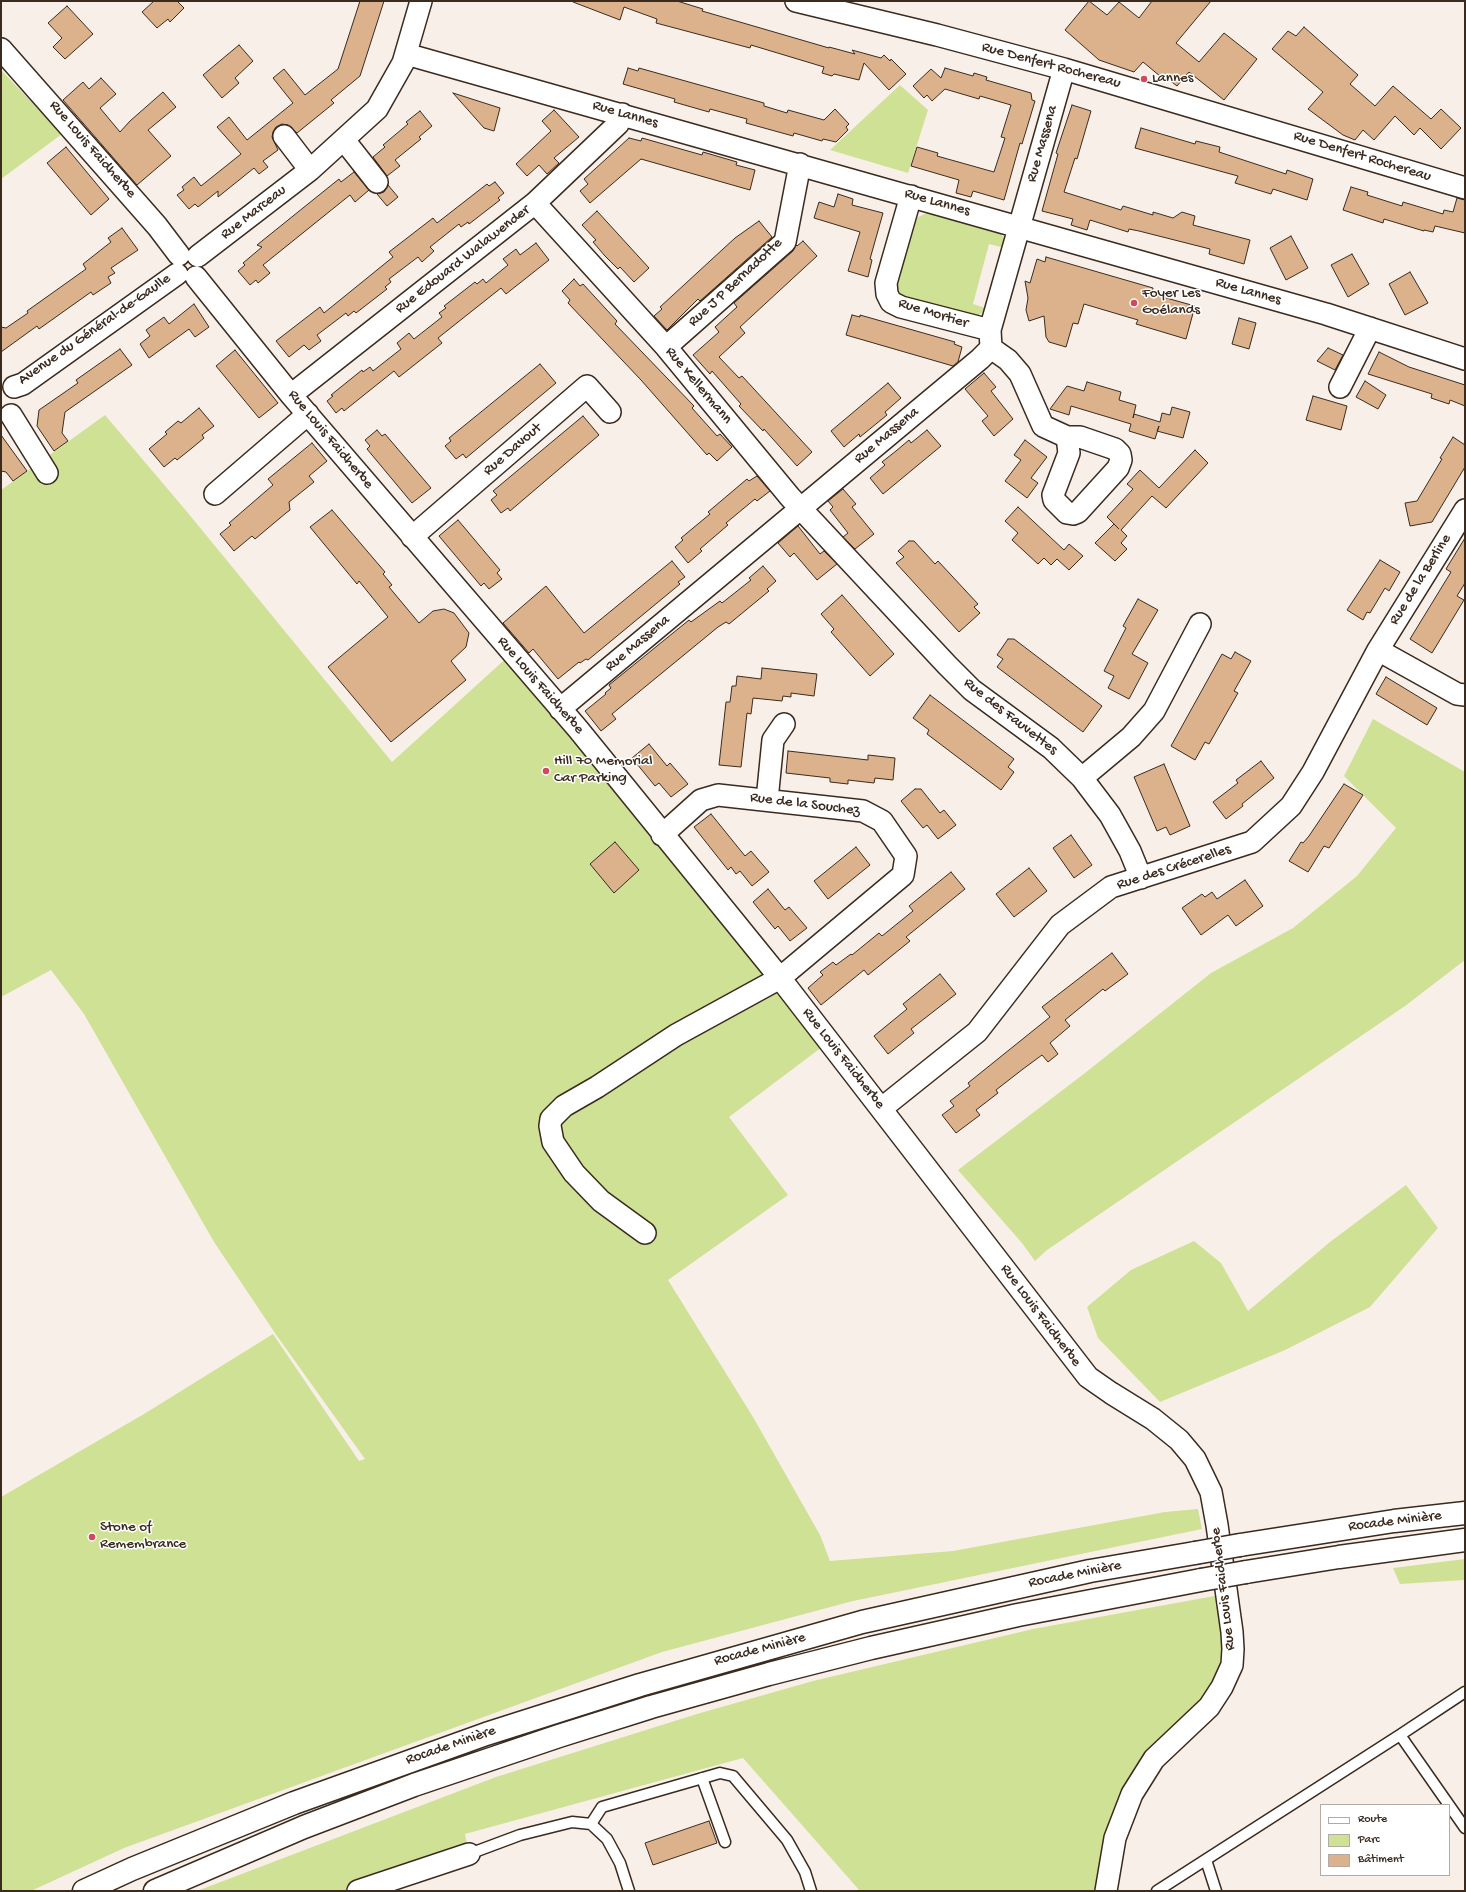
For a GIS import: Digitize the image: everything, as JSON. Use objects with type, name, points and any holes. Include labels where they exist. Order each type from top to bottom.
[{"type":"highway","name":"Rocade Minière","points":[[84,1891],[132,1869],[301,1800],[486,1734],[647,1683],[869,1621],[1090,1571],[1240,1545],[1394,1521],[1465,1513]]},
{"type":"highway","name":"Rocade Minière","points":[[155,1891],[304,1828],[414,1785],[559,1736],[651,1707],[769,1674],[871,1648],[1025,1614],[1201,1580],[1339,1557],[1465,1540]]},
{"type":"street","name":"Rue Marceau","points":[[187,265],[310,170],[378,109],[403,63],[421,1]]},
{"type":"street","name":"Rue Denfert Rochereau","points":[[796,1],[937,35],[1064,69],[1465,188]]},
{"type":"street","name":"Rue Louis Faidherbe","points":[[1,48],[152,220],[291,395],[560,709],[780,978],[882,1108],[1088,1377],[1111,1394],[1153,1419],[1179,1440],[1195,1459],[1211,1492],[1218,1525],[1234,1649],[1232,1665],[1222,1687],[1209,1707],[1154,1759],[1132,1794],[1115,1838],[1106,1891]]},
{"type":"street","name":"Rue Lannes","points":[[406,54],[800,164],[1326,314],[1465,360]]},
{"type":"street","name":"Rue Massena","points":[[560,709],[980,359],[990,339],[1019,227],[1064,69]]},
{"type":"street","name":"Rue Edouard Walawender","points":[[291,395],[535,203],[618,124],[622,114]]},
{"type":"street","points":[[284,136],[310,170]]},
{"type":"street","points":[[344,140],[377,182]]},
{"type":"street","name":"Rue J P Bernadotte","points":[[666,347],[785,242],[800,164]]},
{"type":"street","name":"Rue Mortier","points":[[911,196],[886,283],[887,294],[891,302],[990,339]]},
{"type":"street","name":"Rue Kellermann","points":[[535,203],[666,347],[800,508],[859,570]]},
{"type":"street","name":"Avenue du Général-de-Gaulle","points":[[7,384],[23,384],[187,265]]},
{"type":"street","points":[[1340,386],[1370,328]]},
{"type":"street","points":[[990,339],[1020,374],[1043,426],[1067,437]]},
{"type":"street","points":[[7,384],[17,392],[18,405],[6,417],[47,473]]},
{"type":"street","name":"Rue Davout","points":[[412,537],[587,386],[610,412]]},
{"type":"street","points":[[216,494],[308,414]]},
{"type":"street","name":"Rue de la Berline","points":[[1378,650],[1465,510]]},
{"type":"street","name":"Rue des Fauvettes","points":[[859,570],[972,690],[1051,748],[1082,778],[1110,815],[1130,851],[1141,878]]},
{"type":"street","points":[[1082,778],[1131,737],[1154,711],[1200,624]]},
{"type":"street","points":[[1378,650],[1457,694],[1465,695]]},
{"type":"street","name":"Rue des Crécerelles","points":[[882,1108],[977,1032],[1060,925],[1111,888],[1252,842],[1292,806],[1338,727],[1378,650]]},
{"type":"street","points":[[766,800],[773,740],[784,724]]},
{"type":"street","name":"Rue de la Souchez","points":[[645,1233],[602,1201],[574,1173],[553,1142],[550,1134],[552,1118],[564,1106],[676,1035],[780,978],[903,875],[906,856],[882,821],[863,811],[718,795],[700,800],[662,835]]},
{"type":"street","points":[[358,1891],[469,1854]]},
{"type":"lane","points":[[1157,1891],[1465,1692]]},
{"type":"lane","points":[[1400,1735],[1448,1804]]},
{"type":"lane","points":[[591,1824],[602,1806],[720,1773],[733,1776],[787,1840],[804,1872],[811,1891]]},
{"type":"lane","points":[[702,1778],[725,1842]]},
{"type":"lane","points":[[1450,1807],[1465,1828]]},
{"type":"lane","points":[[469,1854],[520,1835],[572,1822],[591,1824],[607,1839],[620,1863],[629,1891]]},
{"type":"lane","points":[[1206,1860],[1216,1891]]},
{"type":"green space","points":[[1,70],[62,134],[1,179]]},
{"type":"green space","points":[[900,85],[928,110],[908,173],[830,150]]},
{"type":"green space","points":[[929,212],[998,230],[1006,241],[1005,248],[989,244],[973,304],[988,309],[974,318],[902,297],[895,285],[914,219]]},
{"type":"green space","points":[[105,415],[188,513],[392,762],[512,653],[826,1044],[729,1117],[788,1195],[668,1280],[753,1417],[820,1535],[830,1561],[953,1551],[1165,1512],[1198,1509],[1202,1529],[853,1601],[662,1652],[124,1848],[31,1891],[1,1891],[1,1497],[144,1414],[273,1334],[359,1461],[365,1459],[277,1336],[214,1242],[84,1014],[51,970],[1,997],[1,490]]},
{"type":"green space","points":[[1373,719],[1465,772],[1465,960],[1405,1006],[1047,1250],[1035,1261],[1022,1243],[958,1170],[1085,1073],[1211,973],[1293,928],[1357,876],[1396,828],[1344,776]]},
{"type":"green space","points":[[1406,1185],[1438,1228],[1370,1307],[1285,1350],[1160,1402],[1098,1338],[1087,1307],[1131,1270],[1194,1241],[1221,1263],[1248,1311],[1330,1242]]},
{"type":"green space","points":[[1465,1559],[1465,1580],[1400,1584],[1393,1568]]},
{"type":"green space","points":[[1220,1595],[1226,1643],[1221,1670],[1210,1694],[1105,1834],[1095,1891],[860,1891],[743,1758],[465,1834],[469,1854],[358,1891],[197,1891],[496,1777],[697,1714],[813,1681],[1033,1629]]},
{"type":"building","points":[[154,1],[177,1],[184,8],[170,22],[168,19],[157,28],[142,12]]},
{"type":"building","points":[[360,1],[384,1],[360,76],[331,100],[334,103],[297,133],[288,125],[282,124],[276,127],[272,137],[278,150],[263,161],[268,167],[259,174],[254,168],[218,197],[218,191],[198,207],[195,204],[189,209],[177,195],[184,190],[182,187],[194,177],[201,186],[241,154],[217,127],[229,117],[247,140],[293,103],[273,78],[284,69],[305,95],[338,69]]},
{"type":"building","points":[[677,1],[703,9],[702,11],[829,48],[855,54],[852,50],[881,58],[884,55],[890,61],[891,59],[906,74],[889,90],[864,63],[859,80],[834,74],[832,76],[822,73],[824,67],[751,45],[750,48],[656,23],[657,19],[624,7],[620,20],[573,2]]},
{"type":"building","points":[[1089,1],[1107,15],[1119,2],[1139,18],[1152,1],[1211,1],[1176,43],[1199,62],[1224,33],[1257,59],[1224,100],[1189,72],[1177,86],[1168,79],[1166,81],[1143,62],[1134,72],[1099,60],[1065,30]]},
{"type":"building","points":[[67,6],[93,34],[65,59],[53,47],[62,38],[48,23]]},
{"type":"building","points":[[1304,27],[1358,75],[1350,84],[1375,106],[1393,86],[1431,119],[1441,109],[1461,128],[1441,149],[1420,128],[1414,135],[1395,116],[1374,140],[1363,130],[1355,140],[1343,135],[1308,109],[1323,92],[1272,49],[1288,31],[1296,36]]},
{"type":"building","points":[[239,45],[253,61],[235,78],[239,83],[222,98],[203,75]]},
{"type":"building","points":[[628,68],[638,71],[639,68],[764,103],[764,106],[787,113],[788,110],[824,120],[835,109],[849,124],[846,127],[848,130],[836,142],[823,139],[822,141],[794,133],[793,136],[746,123],[747,119],[710,109],[709,112],[674,102],[675,99],[623,84]]},
{"type":"building","points":[[945,68],[973,76],[974,73],[987,77],[986,80],[1031,93],[1032,100],[1035,101],[1022,144],[1020,143],[1004,200],[973,191],[971,197],[956,193],[959,180],[911,166],[917,147],[938,153],[937,156],[994,172],[1005,138],[1001,137],[1011,105],[980,96],[979,99],[945,89],[932,101],[927,95],[924,98],[913,86],[931,69],[941,78]]},
{"type":"building","points":[[101,78],[116,94],[100,108],[120,132],[130,121],[163,92],[176,107],[148,130],[171,156],[137,185],[63,100],[83,82],[89,89]]},
{"type":"building","points":[[453,93],[500,108],[494,131],[484,128]]},
{"type":"building","points":[[1072,105],[1091,111],[1077,159],[1075,158],[1064,192],[1121,210],[1123,206],[1153,215],[1153,212],[1173,218],[1182,212],[1195,216],[1193,225],[1250,240],[1244,264],[1209,254],[1210,249],[1139,231],[1129,229],[1128,232],[1090,220],[1087,230],[1071,225],[1073,219],[1042,211],[1058,154],[1056,153]]},
{"type":"building","points":[[554,110],[579,137],[554,158],[559,163],[547,174],[539,165],[527,176],[516,164],[551,131],[542,121]]},
{"type":"building","points":[[420,111],[432,126],[419,137],[421,139],[395,160],[400,166],[387,176],[373,157],[385,147],[383,145],[408,124],[406,122]]},
{"type":"building","points":[[1141,128],[1195,144],[1196,141],[1220,147],[1219,152],[1286,174],[1287,170],[1313,179],[1307,200],[1273,189],[1271,194],[1235,183],[1238,176],[1135,148]]},
{"type":"building","points":[[629,138],[641,141],[642,138],[702,155],[703,152],[737,162],[736,165],[755,170],[750,190],[641,159],[590,203],[580,191],[588,184],[584,179]]},
{"type":"building","points":[[66,147],[109,199],[91,215],[47,163]]},
{"type":"building","points":[[354,172],[369,190],[355,202],[350,195],[263,265],[270,273],[258,283],[256,280],[250,285],[238,271],[245,265],[243,263],[262,247],[257,245],[339,179],[341,182]]},
{"type":"building","points":[[495,182],[504,193],[498,198],[500,200],[469,224],[468,222],[461,227],[459,224],[430,247],[434,251],[422,262],[418,257],[389,279],[391,282],[385,287],[387,289],[356,313],[354,311],[348,316],[346,313],[317,335],[321,341],[309,350],[304,345],[289,357],[276,341],[320,307],[324,313],[393,257],[389,252],[433,218],[437,223],[487,184],[489,186]]},
{"type":"building","points":[[388,185],[398,197],[387,206],[377,194],[384,192]]},
{"type":"building","points":[[1351,187],[1368,192],[1367,195],[1402,206],[1403,202],[1443,214],[1444,210],[1453,212],[1457,198],[1465,200],[1465,233],[1435,226],[1433,232],[1424,231],[1384,219],[1383,223],[1343,210]]},
{"type":"building","points":[[838,194],[853,199],[852,205],[883,213],[870,259],[872,260],[868,277],[848,271],[860,232],[814,218],[819,202],[834,207]]},
{"type":"building","points":[[597,211],[649,268],[634,282],[620,267],[618,269],[605,256],[593,242],[596,240],[582,225]]},
{"type":"building","points":[[759,221],[772,237],[700,301],[698,299],[667,330],[654,316],[662,309],[660,307],[735,238]]},
{"type":"building","points":[[122,228],[138,250],[111,268],[115,273],[108,277],[111,283],[93,295],[91,292],[39,329],[37,326],[1,352],[1,327],[6,328],[28,313],[27,311],[86,269],[83,264],[111,242],[108,238]]},
{"type":"building","points":[[1291,236],[1308,268],[1286,280],[1270,248]]},
{"type":"building","points":[[803,241],[817,256],[740,327],[745,333],[719,357],[739,378],[742,376],[812,452],[797,466],[764,429],[763,431],[739,406],[741,404],[712,371],[710,374],[693,355],[719,332],[715,327],[737,307],[734,303],[793,251],[796,245],[797,246]]},
{"type":"building","points":[[536,243],[549,260],[506,294],[501,288],[438,338],[442,343],[399,377],[394,371],[344,411],[342,408],[336,413],[327,401],[333,396],[331,395],[362,370],[363,372],[370,367],[373,371],[401,349],[397,343],[409,333],[414,339],[442,317],[439,313],[446,308],[444,306],[475,282],[477,284],[483,279],[486,283],[508,265],[503,259],[516,249],[520,255]]},
{"type":"building","points":[[1352,254],[1369,284],[1348,297],[1331,265]]},
{"type":"building","name":"Foyer Les Goélands","points":[[1046,257],[1153,288],[1152,294],[1195,306],[1186,339],[1136,324],[1138,320],[1084,304],[1078,324],[1073,323],[1066,347],[1049,342],[1046,337],[1044,316],[1029,321],[1026,310],[1028,298],[1025,281],[1030,283],[1037,259],[1045,262]]},
{"type":"building","points":[[1410,272],[1428,303],[1405,315],[1389,284]]},
{"type":"building","points":[[574,279],[580,286],[583,284],[617,321],[615,324],[694,406],[692,408],[717,436],[720,434],[732,447],[717,461],[709,453],[707,455],[641,380],[568,303],[570,300],[562,291]]},
{"type":"building","points":[[194,304],[209,327],[195,337],[189,329],[149,358],[140,344],[150,336],[146,330],[164,317],[169,324]]},
{"type":"building","points":[[852,315],[860,317],[860,315],[955,342],[954,344],[962,347],[958,362],[953,366],[846,335]]},
{"type":"building","points":[[1239,318],[1256,323],[1249,349],[1232,344]]},
{"type":"building","points":[[1328,348],[1343,355],[1335,370],[1317,361]]},
{"type":"building","points":[[120,349],[132,365],[65,412],[62,433],[68,441],[54,451],[37,426],[39,410],[78,383],[76,380]]},
{"type":"building","points":[[235,350],[278,403],[259,418],[216,366]]},
{"type":"building","points":[[1379,352],[1409,367],[1465,385],[1465,406],[1450,400],[1449,404],[1431,398],[1432,394],[1368,374]]},
{"type":"building","points":[[540,364],[556,383],[466,458],[463,454],[456,459],[445,446],[451,441],[449,438]]},
{"type":"building","points":[[984,373],[996,387],[991,391],[1013,419],[994,436],[982,421],[988,416],[965,389]]},
{"type":"building","points":[[1365,381],[1386,395],[1378,409],[1356,397]]},
{"type":"building","points":[[1087,382],[1121,392],[1119,400],[1136,405],[1133,418],[1134,414],[1160,422],[1162,413],[1170,415],[1172,407],[1190,412],[1183,438],[1157,431],[1155,439],[1129,431],[1131,424],[1071,406],[1069,415],[1050,409],[1067,386],[1084,391]]},
{"type":"building","points":[[888,383],[901,398],[885,412],[887,415],[860,437],[859,434],[844,447],[831,431]]},
{"type":"building","points":[[1313,396],[1347,406],[1341,430],[1306,420]]},
{"type":"building","points":[[199,408],[214,426],[202,435],[204,438],[192,448],[177,460],[175,458],[164,467],[149,449],[167,434],[165,432],[178,421],[181,423]]},
{"type":"building","points":[[583,416],[599,435],[510,511],[508,508],[501,513],[491,500],[497,495],[493,491]]},
{"type":"building","points":[[377,430],[382,436],[385,434],[431,488],[412,503],[367,449],[370,446],[365,440]]},
{"type":"building","points":[[927,430],[941,446],[883,494],[870,478],[885,465],[882,462],[909,440],[911,443]]},
{"type":"building","points":[[1,435],[27,471],[13,481],[6,472],[1,471]]},
{"type":"building","points":[[1453,437],[1465,445],[1465,467],[1432,522],[1410,526],[1405,503],[1417,501]]},
{"type":"building","points":[[1025,440],[1047,457],[1031,478],[1038,483],[1027,498],[1005,481],[1021,460],[1014,455]]},
{"type":"building","points":[[312,443],[327,461],[309,476],[314,482],[289,502],[290,510],[255,539],[252,536],[234,551],[220,534],[231,525],[229,523],[273,485],[268,479]]},
{"type":"building","points":[[1195,450],[1208,463],[1166,508],[1152,496],[1121,530],[1127,536],[1121,543],[1127,549],[1115,561],[1095,543],[1114,524],[1107,517],[1133,489],[1127,484],[1140,470],[1159,488]]},
{"type":"building","points":[[757,476],[770,491],[757,501],[755,499],[726,523],[728,525],[700,549],[702,551],[688,563],[675,547],[683,540],[681,538],[710,514],[708,512],[747,479],[749,481]]},
{"type":"building","points":[[843,489],[856,504],[852,507],[874,534],[855,549],[843,537],[848,533],[830,510],[833,507],[828,501]]},
{"type":"building","points":[[1018,507],[1064,550],[1069,544],[1083,556],[1069,570],[1057,559],[1051,565],[1044,558],[1038,564],[1012,540],[1018,533],[1005,521]]},
{"type":"building","points":[[332,510],[385,572],[383,574],[392,585],[389,587],[419,623],[433,611],[444,609],[454,613],[469,633],[466,647],[451,661],[466,680],[391,742],[328,667],[388,617],[359,581],[357,584],[310,527]]},
{"type":"building","points":[[458,520],[500,570],[497,573],[502,579],[489,589],[484,583],[481,586],[439,536]]},
{"type":"building","points":[[798,526],[820,554],[824,551],[837,564],[817,580],[794,553],[790,557],[778,543]]},
{"type":"building","points":[[1465,538],[1465,583],[1457,596],[1464,600],[1432,653],[1410,639],[1451,572],[1446,569]]},
{"type":"building","points":[[909,541],[914,541],[935,564],[938,561],[978,604],[974,607],[980,613],[959,632],[896,563],[904,557],[898,551]]},
{"type":"building","points":[[1380,560],[1400,572],[1389,591],[1385,588],[1370,613],[1367,612],[1363,620],[1347,610]]},
{"type":"building","points":[[672,561],[685,577],[678,582],[680,584],[588,660],[586,659],[580,663],[579,662],[558,679],[533,649],[529,653],[503,623],[546,586],[584,633]]},
{"type":"building","points":[[763,566],[776,581],[767,589],[769,591],[729,624],[726,622],[718,627],[612,714],[616,719],[601,731],[585,711],[606,694],[605,693],[611,688],[609,685],[689,620],[691,622],[720,601],[722,603],[751,580],[749,578]]},
{"type":"building","points":[[842,595],[894,654],[870,676],[831,632],[834,629],[821,614]]},
{"type":"building","points":[[1138,599],[1158,610],[1132,654],[1148,663],[1129,699],[1108,688],[1114,676],[1104,671],[1126,628],[1123,626]]},
{"type":"building","points":[[1008,639],[1014,639],[1102,706],[1083,732],[997,667],[1003,659],[997,655]]},
{"type":"building","points":[[1235,652],[1251,661],[1234,691],[1238,693],[1209,744],[1205,742],[1195,760],[1171,746],[1222,654],[1231,659]]},
{"type":"building","points":[[762,668],[817,674],[814,696],[791,693],[791,697],[783,696],[782,701],[753,698],[751,714],[747,713],[741,767],[719,765],[726,702],[730,702],[732,686],[736,686],[737,676],[761,679]]},
{"type":"building","points":[[1386,677],[1437,708],[1427,725],[1376,694]]},
{"type":"building","points":[[930,695],[1014,759],[1008,767],[1014,772],[1001,790],[927,734],[929,730],[913,718]]},
{"type":"building","points":[[649,744],[667,766],[670,763],[688,784],[671,797],[659,783],[655,786],[632,758]]},
{"type":"building","points":[[788,751],[868,760],[868,755],[895,758],[893,780],[875,778],[874,783],[848,780],[848,784],[830,782],[830,778],[786,773]]},
{"type":"building","points":[[1261,761],[1274,778],[1226,819],[1213,802],[1238,783],[1236,780]]},
{"type":"building","points":[[1164,764],[1190,826],[1170,835],[1166,827],[1157,831],[1134,777]]},
{"type":"building","points":[[1344,784],[1363,795],[1329,848],[1324,846],[1308,872],[1289,861],[1301,842],[1303,843],[1309,836]]},
{"type":"building","points":[[915,789],[921,789],[940,813],[944,810],[956,825],[938,839],[927,825],[923,828],[901,801]]},
{"type":"building","points":[[711,814],[745,856],[751,851],[769,872],[752,886],[740,871],[736,874],[731,867],[728,870],[694,827]]},
{"type":"building","points":[[1071,835],[1092,865],[1074,878],[1053,848]]},
{"type":"building","points":[[615,842],[639,870],[614,893],[590,864]]},
{"type":"building","points":[[856,847],[870,865],[828,899],[814,881]]},
{"type":"building","points":[[1029,868],[1047,891],[1014,917],[996,894]]},
{"type":"building","points":[[951,872],[965,889],[906,937],[910,941],[868,975],[864,970],[821,1005],[808,988],[823,975],[820,972],[833,962],[836,965],[851,954],[852,955],[879,933],[882,936],[913,911],[909,906]]},
{"type":"building","points":[[1245,880],[1263,906],[1236,926],[1228,915],[1201,935],[1182,908],[1202,894],[1205,897],[1212,892],[1217,899]]},
{"type":"building","points":[[768,889],[785,910],[789,907],[807,928],[790,941],[778,926],[775,929],[753,902]]},
{"type":"building","points":[[1112,953],[1128,974],[1105,991],[1103,989],[1065,1020],[1070,1026],[1050,1043],[1058,1054],[1048,1062],[1042,1055],[1023,1069],[996,1090],[998,1093],[976,1110],[980,1115],[956,1133],[942,1115],[954,1106],[950,1101],[970,1086],[968,1083],[1050,1017],[1042,1007]]},
{"type":"building","points":[[940,974],[956,994],[911,1029],[914,1033],[888,1054],[874,1036],[907,1009],[903,1004]]},
{"type":"building","points":[[709,1821],[717,1843],[653,1865],[645,1843]]},
{"type":"place","name":"Lannes","points":[[1144,79]]},
{"type":"place","name":"Foyer Les Goélands","points":[[1134,303]]},
{"type":"place","name":"Hill 70 Memorial Car Parking","points":[[546,771]]},
{"type":"place","name":"Stone of Remembrance","points":[[92,1537]]}]
